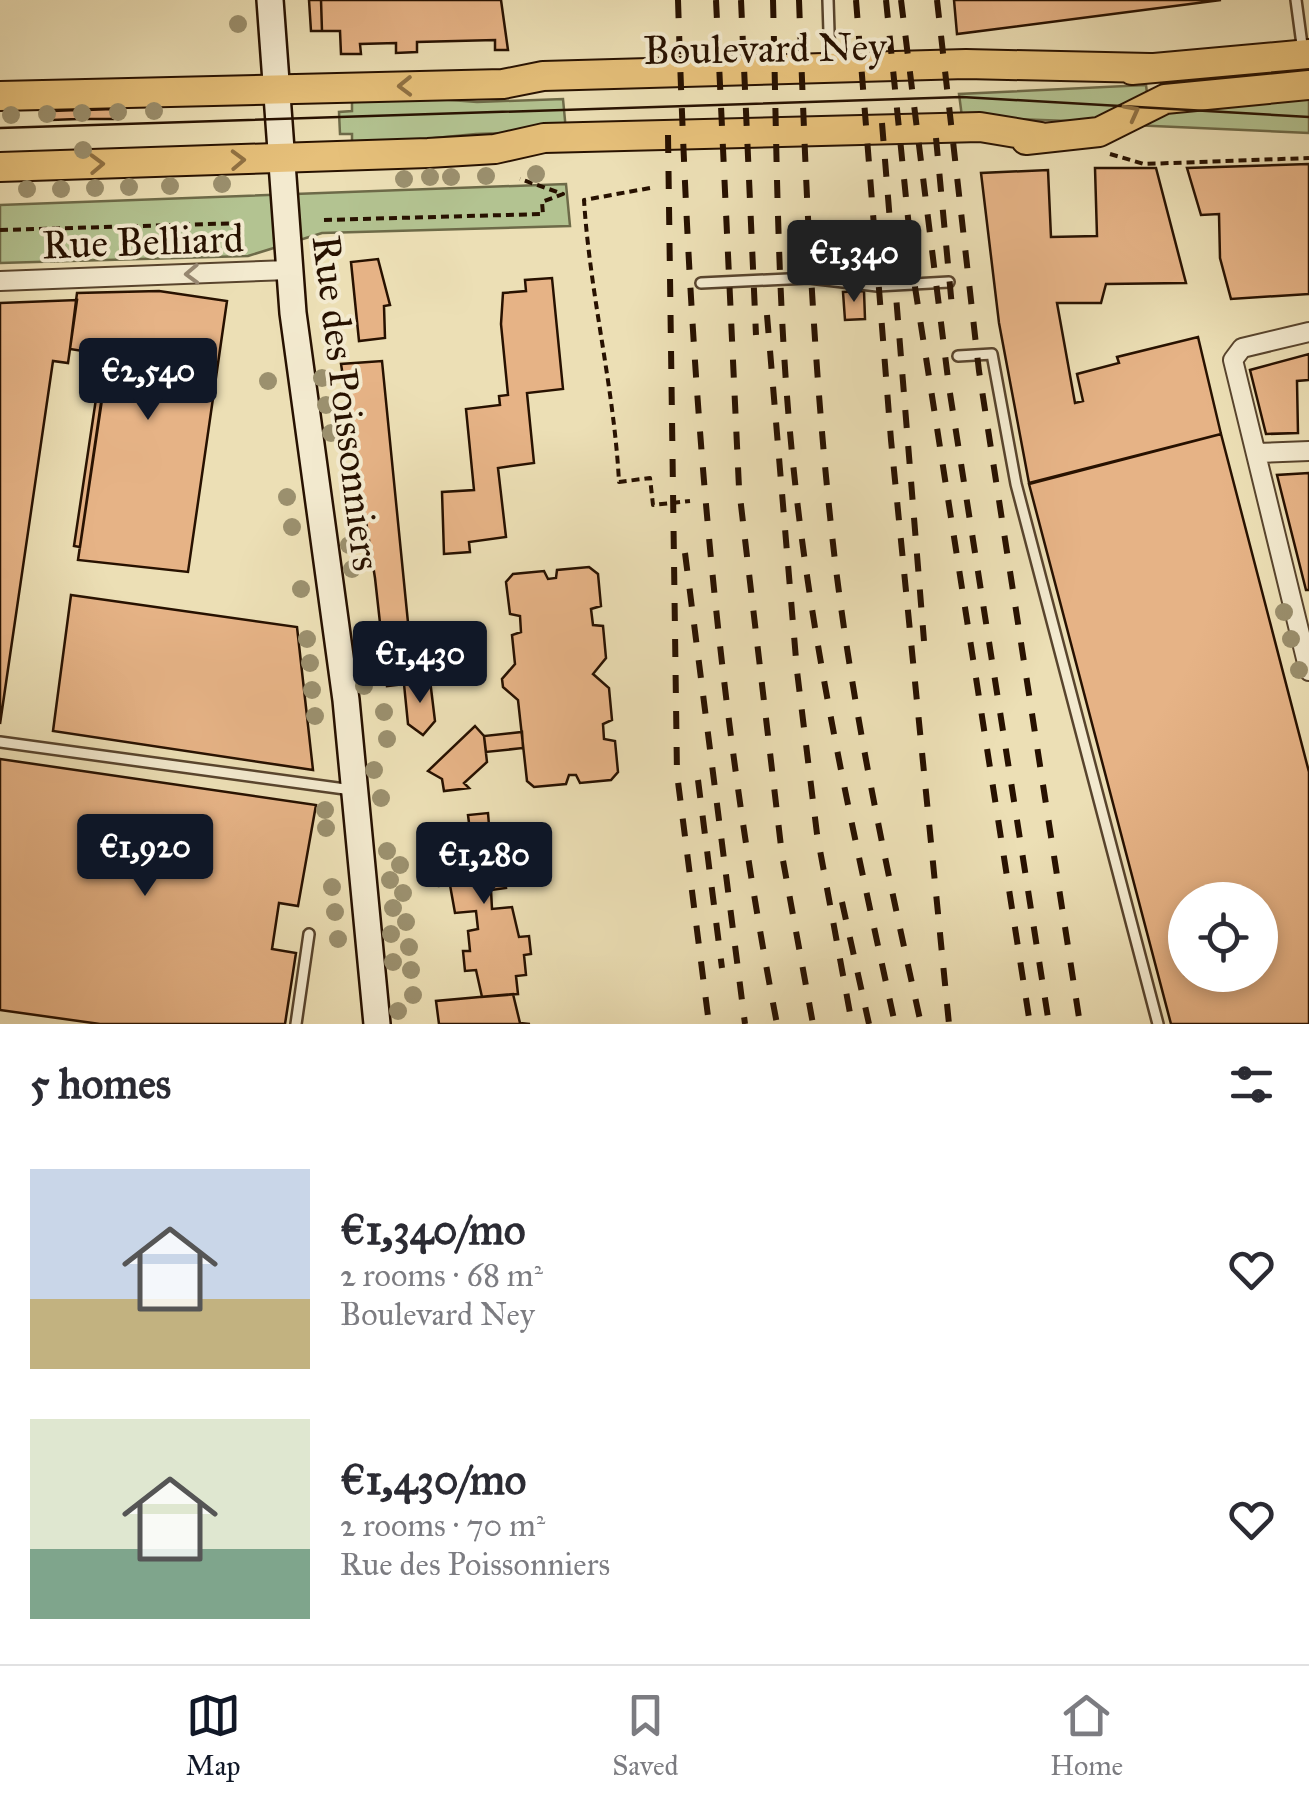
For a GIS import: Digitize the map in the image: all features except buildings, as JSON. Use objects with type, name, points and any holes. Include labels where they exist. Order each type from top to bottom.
[{"type":"main road","name":"Boulevard Ney","points":[[502,84],[544,94],[967,84],[1306,54]]},
{"type":"main road","name":"Boulevard Ney","points":[[0,96],[502,84],[543,76],[830,68],[1033,64],[1150,68]]},
{"type":"main road","name":"Boulevard Ney","points":[[0,167],[495,149],[544,138],[980,126],[1041,138],[1098,132],[1157,100],[1309,85]]},
{"type":"street","name":"Rue des Poissonniers","points":[[270,0],[290,270],[354,791],[377,1024]]},
{"type":"street","name":"Rue Belliard","points":[[0,281],[290,270]]},
{"type":"street","points":[[1309,332],[1242,348],[1233,360],[1300,600],[1309,671]]},
{"type":"street","points":[[1257,453],[1309,450]]},
{"type":"lane","points":[[828,0],[830,68]]},
{"type":"lane","points":[[1296,0],[1306,54]]},
{"type":"lane","points":[[701,283],[809,278],[877,286],[950,282]]},
{"type":"lane","points":[[958,356],[992,354],[1016,484],[1158,1024]]},
{"type":"lane","points":[[0,742],[354,791]]},
{"type":"lane","points":[[296,1024],[309,934]]},
{"type":"path","points":[[1101,152],[1144,164],[1309,158]]},
{"type":"path","points":[[324,220],[543,214],[542,202],[563,194],[520,179]]},
{"type":"path","points":[[650,188],[584,200],[587,248],[608,363],[620,482],[650,478],[653,505],[690,501]]},
{"type":"path","points":[[0,230],[244,223]]},
{"type":"green space","points":[[1146,85],[1147,93],[1094,122],[962,117],[959,94]]},
{"type":"green space","points":[[1309,95],[1309,133],[1131,125],[1156,114]]},
{"type":"green space","points":[[425,98],[477,102],[563,99],[566,131],[476,134],[352,146],[352,134],[340,134],[339,112],[352,111],[352,100]]},
{"type":"green space","points":[[566,184],[570,226],[322,233],[248,256],[0,263],[0,205]]},
{"type":"tram line","points":[[0,128],[962,97],[1309,117]]},
{"type":"railway","points":[[678,0],[689,259],[707,514],[735,768],[777,1024]]},
{"type":"railway","points":[[716,0],[739,488],[782,855],[813,1024]]},
{"type":"railway","points":[[741,0],[756,335]]},
{"type":"railway","points":[[773,0],[784,347],[801,534],[836,745],[895,1024]]},
{"type":"railway","points":[[799,0],[816,351],[835,561],[862,736],[921,1024]]},
{"type":"railway","points":[[856,0],[891,440],[949,1024]]},
{"type":"railway","points":[[886,0],[915,287],[1030,1024]]},
{"type":"railway","points":[[901,0],[949,387],[1049,1024]]},
{"type":"railway","points":[[937,0],[979,371],[1080,1024]]},
{"type":"railway","points":[[882,123],[924,641]]},
{"type":"railway","points":[[668,135],[677,774],[709,1024]]},
{"type":"railway","points":[[936,138],[952,307]]},
{"type":"railway","points":[[767,315],[797,671],[817,834],[852,1024]]},
{"type":"railway","points":[[685,553],[745,1024]]},
{"type":"railway","points":[[698,780],[722,968]]},
{"type":"railway","points":[[842,902],[869,1024]]}]
